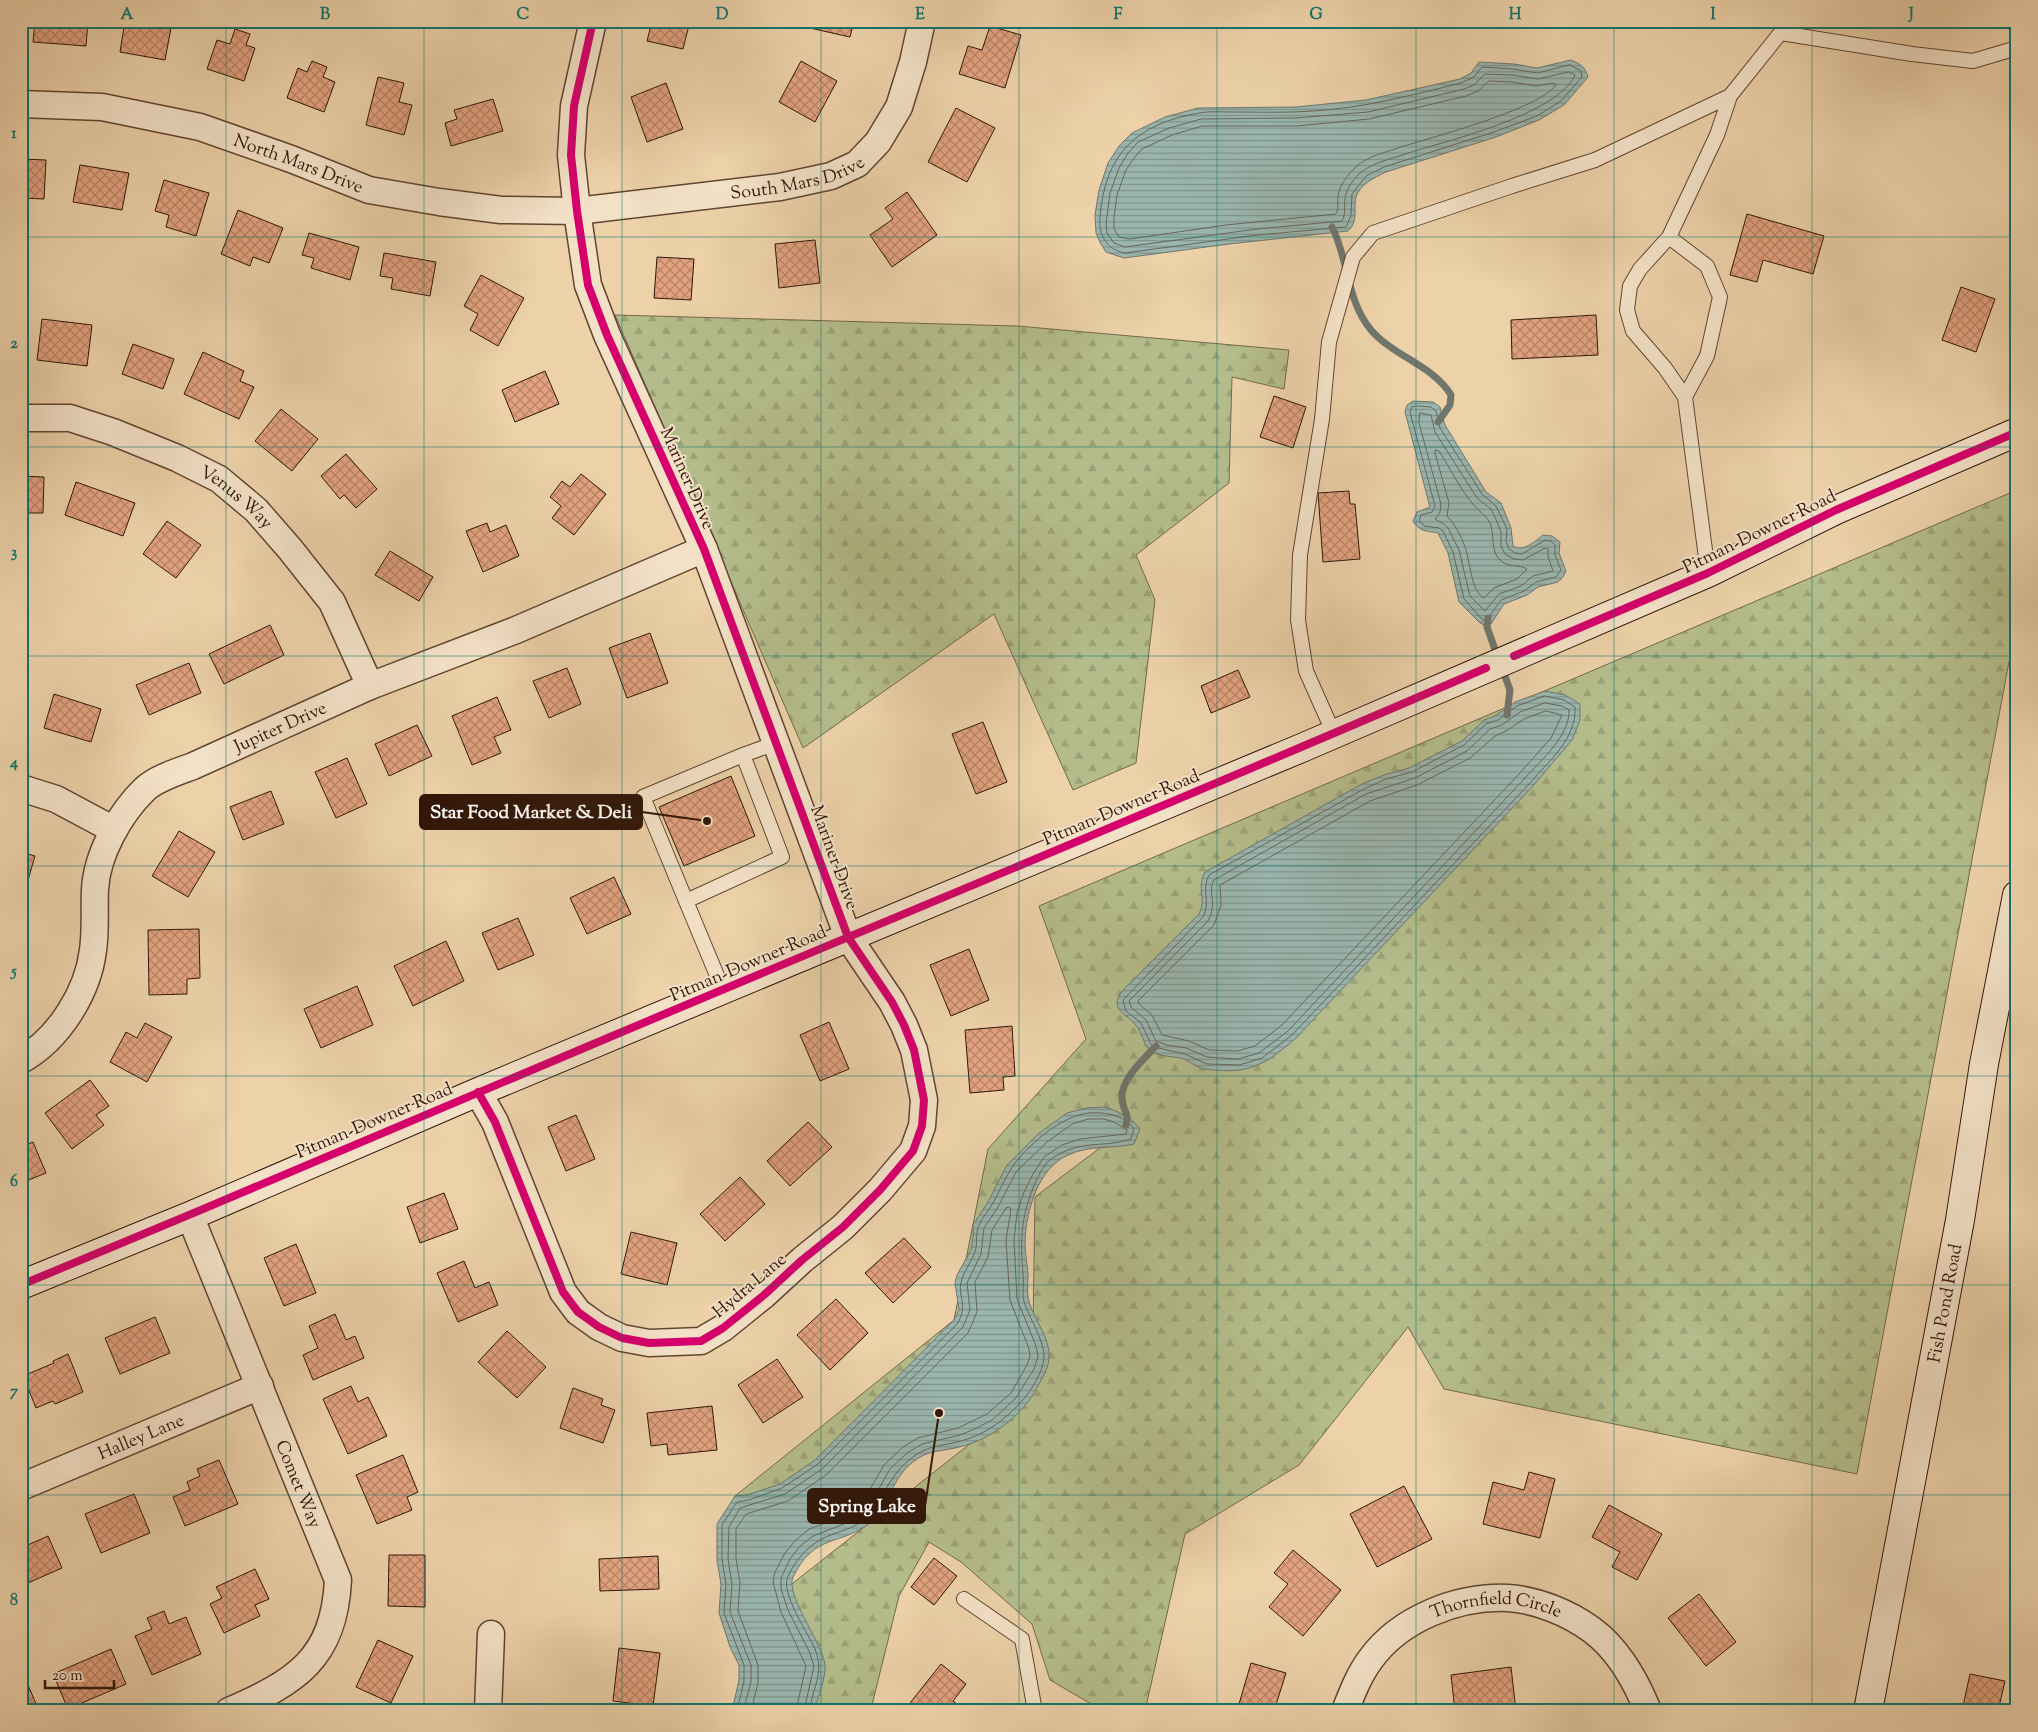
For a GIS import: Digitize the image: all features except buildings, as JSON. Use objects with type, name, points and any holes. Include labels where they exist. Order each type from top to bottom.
[{"type":"street","name":"Mariner Drive","points":[[593,21],[574,106],[572,155],[577,211],[588,286],[596,311],[704,549],[848,937]]},
{"type":"street","name":"South Mars Drive","points":[[577,211],[780,188],[831,176],[857,164],[878,142],[899,106],[913,62],[922,21]]},
{"type":"street","name":"North Mars Drive","points":[[21,104],[102,107],[200,127],[291,159],[369,190],[501,210],[577,211]]},
{"type":"street","name":"Venus Way","points":[[21,418],[70,418],[113,432],[177,458],[219,478],[256,510],[332,602],[370,686]]},
{"type":"street","name":"Pitman-Downer Road","points":[[21,1285],[190,1216],[478,1092],[1334,734],[1708,573],[1836,510],[2011,437]]},
{"type":"street","name":"Jupiter Drive","points":[[21,1060],[32,1054],[62,1025],[81,992],[89,973],[94,949],[95,888],[101,858],[114,830],[146,788],[168,775],[193,766],[370,686],[516,630],[704,549]]},
{"type":"street","points":[[21,788],[56,799],[114,830]]},
{"type":"street","name":"Fish Pond Road","points":[[1868,1711],[1960,1220],[1984,1064],[2017,895]]},
{"type":"street","name":"Hydra Lane","points":[[478,1092],[495,1122],[563,1292],[578,1312],[599,1327],[622,1338],[649,1343],[701,1341],[723,1328],[764,1295],[862,1209],[913,1151],[922,1126],[924,1100],[914,1050],[892,1002],[848,937]]},
{"type":"street","name":"Comet Way","points":[[190,1216],[338,1580],[337,1600],[332,1622],[321,1647],[309,1664],[290,1680],[255,1700],[229,1711]]},
{"type":"street","name":"Halley Lane","points":[[21,1487],[260,1386]]},
{"type":"street","name":"Thornfield Circle","points":[[1345,1711],[1358,1678],[1371,1659],[1385,1643],[1402,1629],[1423,1616],[1443,1608],[1490,1598],[1509,1598],[1541,1605],[1561,1612],[1594,1631],[1627,1668],[1640,1690],[1648,1711]]},
{"type":"street","points":[[488,1711],[492,1634]]},
{"type":"lane","points":[[1708,573],[1685,397],[1665,368],[1633,331],[1627,310],[1630,286],[1640,269],[1669,237],[1718,134],[1730,96],[1790,21]]},
{"type":"lane","points":[[2011,21],[2017,26]]},
{"type":"lane","points":[[1780,33],[1912,54],[1973,61],[2017,48]]},
{"type":"lane","points":[[1334,734],[1306,671],[1298,620],[1300,555],[1322,419],[1329,342],[1353,257],[1373,233],[1595,160],[1730,96]]},
{"type":"lane","points":[[1669,237],[1706,266],[1720,297],[1707,356],[1685,397]]},
{"type":"lane","points":[[723,990],[643,797],[743,755],[776,744]]},
{"type":"lane","points":[[686,901],[782,857],[743,755]]},
{"type":"lane","points":[[964,1599],[1022,1639],[1035,1711]]},
{"type":"green space","points":[[615,315],[1017,326],[1289,350],[1284,389],[1232,377],[1229,483],[1136,555],[1155,600],[1136,763],[1073,790],[994,614],[803,748]]},
{"type":"green space","points":[[2017,490],[2017,619],[1857,1474],[1444,1389],[1408,1327],[1299,1465],[1185,1534],[1145,1711],[1103,1711],[1050,1680],[1032,1624],[961,1562],[929,1542],[899,1596],[872,1705],[881,1711],[790,1711],[788,1587],[1032,1395],[1035,1197],[1134,1122],[1067,1113],[961,1366],[721,1584],[735,1496],[954,1320],[988,1149],[1086,1039],[1039,906]]},
{"type":"water","points":[[1571,60],[1582,66],[1588,77],[1564,105],[1539,120],[1496,137],[1386,172],[1372,179],[1358,192],[1355,201],[1355,219],[1348,231],[1124,258],[1106,252],[1096,233],[1095,215],[1099,190],[1108,163],[1119,146],[1132,133],[1165,117],[1198,108],[1296,107],[1366,100],[1460,79],[1471,73],[1479,62],[1514,64],[1537,68]]},
{"type":"water","points":[[1413,401],[1433,402],[1440,407],[1445,425],[1486,492],[1501,503],[1511,528],[1513,546],[1517,548],[1525,547],[1543,535],[1552,536],[1560,542],[1559,553],[1566,571],[1563,577],[1558,582],[1538,587],[1527,595],[1504,604],[1487,627],[1479,622],[1459,602],[1448,553],[1438,533],[1421,529],[1413,521],[1417,512],[1430,507],[1405,412],[1407,405]]},
{"type":"water","points":[[1545,691],[1565,695],[1580,704],[1580,720],[1572,740],[1533,786],[1296,1038],[1256,1066],[1240,1070],[1198,1067],[1181,1058],[1158,1054],[1149,1049],[1138,1028],[1117,1006],[1117,1000],[1127,986],[1199,914],[1202,903],[1201,883],[1205,872],[1362,784],[1409,768],[1462,741],[1484,720],[1495,716],[1515,702]]},
{"type":"water","points":[[1105,1107],[1124,1115],[1140,1129],[1134,1144],[1093,1148],[1068,1155],[1058,1161],[1041,1180],[1031,1204],[1025,1242],[1028,1297],[1049,1349],[1049,1362],[1046,1371],[1034,1393],[1013,1418],[984,1438],[973,1443],[924,1455],[913,1462],[904,1470],[884,1506],[871,1522],[860,1530],[819,1546],[801,1563],[793,1577],[794,1595],[823,1656],[825,1665],[823,1680],[814,1711],[732,1711],[739,1680],[739,1665],[730,1647],[719,1613],[721,1584],[717,1560],[717,1524],[735,1496],[747,1495],[780,1484],[815,1460],[954,1320],[959,1310],[955,1283],[957,1275],[971,1250],[973,1225],[988,1202],[1007,1165],[1039,1133],[1067,1113],[1086,1108]]},
{"type":"waterway","points":[[1332,227],[1342,253],[1352,293],[1363,318],[1371,330],[1390,347],[1434,376],[1451,395],[1450,405],[1438,422]]},
{"type":"waterway","points":[[1488,618],[1487,627],[1498,658]]},
{"type":"waterway","points":[[1502,668],[1510,690],[1507,715]]},
{"type":"waterway","points":[[1126,1125],[1127,1118],[1122,1098],[1125,1084],[1134,1070],[1156,1046]]},
{"type":"cycle path","points":[[478,1092],[495,1122],[563,1292],[578,1312],[599,1327],[622,1338],[649,1343],[701,1341],[723,1328],[843,1227],[880,1190],[913,1151],[922,1126],[924,1100],[914,1050],[892,1002],[848,937],[704,549],[607,335],[588,285],[571,155],[574,106],[593,21]]},
{"type":"cycle path","points":[[1514,656],[1708,573],[1836,510],[2017,432]]},
{"type":"cycle path","points":[[21,1285],[1158,808],[1486,668]]},
{"type":"place","name":"Star Food Market & Deli","points":[[707,821]]},
{"type":"place","name":"Spring Lake","points":[[939,1413]]}]
